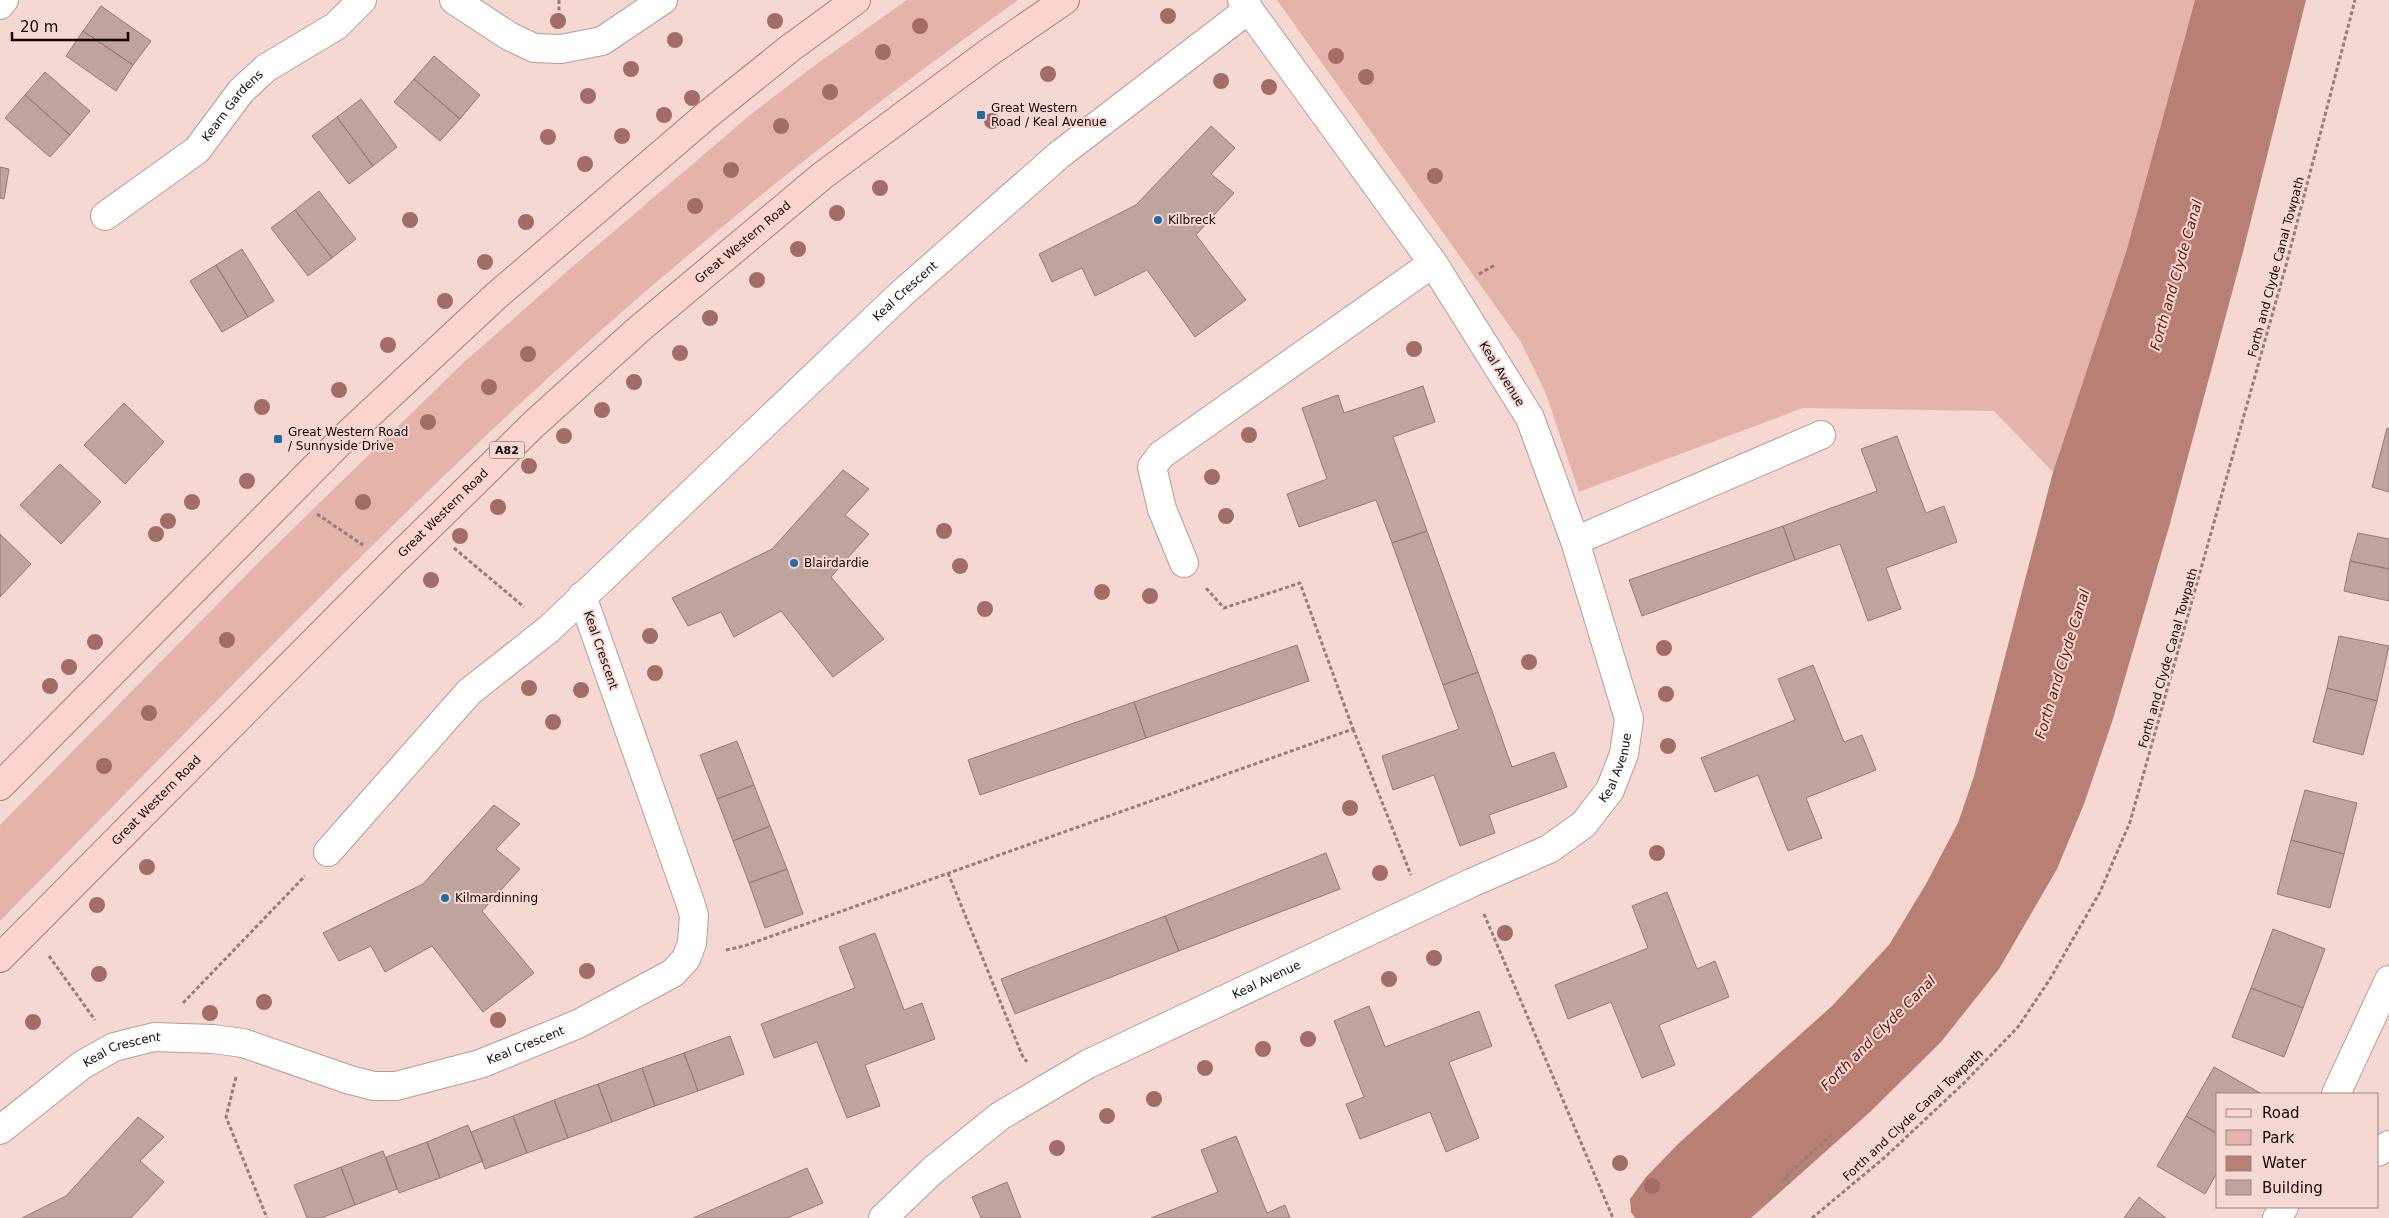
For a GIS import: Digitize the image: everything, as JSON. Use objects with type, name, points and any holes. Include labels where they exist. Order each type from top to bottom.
[{"type":"main road","points":[[0,786],[288,494],[402,382],[568,233],[714,109],[789,49],[856,0]]},
{"type":"main road","name":"Great Western Road","points":[[0,958],[390,564],[534,424],[638,330],[815,182],[909,111],[1065,0]]},
{"type":"street","points":[[0,5],[4,0]]},
{"type":"street","name":"Kearn Gardens","points":[[105,216],[197,150],[241,91],[266,68],[336,26],[362,0]]},
{"type":"street","points":[[454,0],[509,36],[534,48],[561,49],[602,41],[662,0]]},
{"type":"street","name":"Keal Avenue","points":[[883,1218],[932,1170],[1000,1116],[1088,1064],[1471,883],[1549,849],[1584,824],[1610,790],[1624,754],[1629,719],[1575,540],[1530,418],[1433,263],[1245,5]]},
{"type":"street","name":"Keal Crescent","points":[[328,852],[469,692],[549,629],[900,295],[1052,161],[1245,5]]},
{"type":"street","points":[[1184,563],[1155,486],[1152,467],[1161,455],[1433,263]]},
{"type":"street","points":[[1575,540],[1821,435]]},
{"type":"street","name":"Keal Crescent","points":[[0,1130],[82,1065],[114,1047],[154,1037],[213,1039],[243,1043],[350,1080],[374,1086],[396,1086],[480,1064],[578,1024],[657,984],[673,973],[686,959],[692,943],[694,929],[691,904],[582,596]]},
{"type":"street","points":[[2336,1093],[2389,980]]},
{"type":"path","name":"Forth and Clyde Canal Towpath","points":[[1812,1218],[1898,1145],[1963,1084],[2018,1027],[2050,979],[2104,883],[2130,822],[2163,708],[2285,269],[2355,0]]},
{"type":"path","points":[[288,494],[390,564]]},
{"type":"path","points":[[429,526],[549,629]]},
{"type":"path","points":[[1184,563],[1224,608],[1300,583],[1353,729],[1424,906]]},
{"type":"path","points":[[686,959],[744,946],[1353,729]]},
{"type":"path","points":[[192,993],[328,852]]},
{"type":"path","points":[[948,873],[1022,1055],[1046,1090]]},
{"type":"path","points":[[1471,883],[1614,1218]]},
{"type":"path","points":[[29,928],[114,1047]]},
{"type":"path","points":[[243,1043],[226,1117],[266,1218]]},
{"type":"path","points":[[1781,1180],[1833,1133]]},
{"type":"path","points":[[1785,1177],[1790,1183]]},
{"type":"green space","points":[[907,0],[1018,0],[943,54],[797,167],[654,284],[584,345],[516,407],[335,582],[0,921],[0,825],[261,560],[462,364],[750,115],[818,63]]},
{"type":"green space","points":[[1277,0],[2195,0],[2127,249],[2053,472],[1994,411],[1803,408],[1579,492],[1546,394],[1521,342]]},
{"type":"water","name":"Forth and Clyde Canal","points":[[2195,0],[2306,0],[2244,248],[2169,527],[2112,722],[2084,804],[2057,869],[1999,969],[1941,1042],[1870,1112],[1751,1218],[1635,1218],[1631,1212],[1630,1199],[1646,1177],[1679,1143],[1832,1006],[1889,945],[1926,884],[1958,823],[1974,776],[2053,472],[2127,249]]},
{"type":"building","points":[[101,6],[151,41],[133,65],[83,31]]},
{"type":"building","points":[[83,31],[133,65],[116,91],[66,56]]},
{"type":"building","points":[[434,56],[480,95],[460,119],[414,79]]},
{"type":"building","points":[[45,72],[90,111],[70,135],[25,95]]},
{"type":"building","points":[[414,79],[460,119],[440,141],[394,102]]},
{"type":"building","points":[[25,95],[70,135],[50,157],[5,118]]},
{"type":"building","points":[[361,99],[397,147],[373,166],[337,117]]},
{"type":"building","points":[[337,117],[373,166],[349,184],[312,136]]},
{"type":"building","name":"Kilbreck","points":[[1211,126],[1235,148],[1211,174],[1234,193],[1196,235],[1246,300],[1195,337],[1147,270],[1095,296],[1082,268],[1052,282],[1039,254],[1136,205]]},
{"type":"building","points":[[0,167],[9,169],[4,199],[0,198]]},
{"type":"building","points":[[319,191],[356,239],[332,258],[295,210]]},
{"type":"building","points":[[295,210],[332,258],[308,276],[271,228]]},
{"type":"building","points":[[242,249],[274,301],[248,317],[216,265]]},
{"type":"building","points":[[216,265],[248,317],[222,332],[190,281]]},
{"type":"building","points":[[1423,386],[1435,422],[1393,437],[1427,531],[1392,543],[1376,500],[1299,527],[1287,494],[1327,479],[1302,408],[1338,395],[1344,413]]},
{"type":"building","points":[[124,403],[164,442],[125,484],[84,445]]},
{"type":"building","points":[[2387,428],[2389,429],[2389,492],[2372,487]]},
{"type":"building","points":[[1897,436],[1926,513],[1944,506],[1957,542],[1886,568],[1901,609],[1868,621],[1840,544],[1795,560],[1783,526],[1877,491],[1861,449]]},
{"type":"building","points":[[60,464],[101,502],[61,544],[20,505]]},
{"type":"building","name":"Blairdardie","points":[[843,470],[869,489],[845,515],[869,534],[831,577],[884,639],[833,677],[781,611],[734,637],[721,612],[688,626],[672,598],[772,549]]},
{"type":"building","points":[[1783,526],[1795,560],[1642,616],[1629,580]]},
{"type":"building","points":[[1427,531],[1478,672],[1443,685],[1392,543]]},
{"type":"building","points":[[2358,533],[2389,539],[2389,569],[2350,561]]},
{"type":"building","points":[[0,534],[31,564],[0,597]]},
{"type":"building","points":[[2350,561],[2389,569],[2389,601],[2344,591]]},
{"type":"building","points":[[2339,636],[2389,646],[2377,701],[2327,688]]},
{"type":"building","points":[[1297,645],[1309,681],[1146,738],[1134,702]]},
{"type":"building","points":[[1813,665],[1844,742],[1862,735],[1876,770],[1806,798],[1822,838],[1788,851],[1758,775],[1715,792],[1701,758],[1795,720],[1778,679]]},
{"type":"building","points":[[1478,672],[1512,767],[1554,752],[1567,787],[1489,815],[1495,833],[1460,846],[1434,775],[1393,790],[1382,756],[1459,729],[1443,685]]},
{"type":"building","points":[[2327,688],[2377,701],[2363,755],[2313,742]]},
{"type":"building","points":[[1134,702],[1146,738],[980,795],[968,760]]},
{"type":"building","points":[[737,741],[754,785],[717,799],[700,755]]},
{"type":"building","points":[[754,785],[770,826],[733,841],[717,799]]},
{"type":"building","points":[[2305,790],[2357,803],[2344,854],[2291,840]]},
{"type":"building","name":"Kilmardinning","points":[[494,805],[520,824],[496,849],[520,869],[482,911],[534,973],[483,1012],[432,946],[385,972],[371,946],[339,961],[323,933],[423,884]]},
{"type":"building","points":[[770,826],[787,869],[749,883],[733,841]]},
{"type":"building","points":[[2291,840],[2344,854],[2330,908],[2277,894]]},
{"type":"building","points":[[1326,853],[1340,889],[1179,951],[1165,916]]},
{"type":"building","points":[[787,869],[803,914],[765,928],[749,883]]},
{"type":"building","points":[[1667,892],[1697,969],[1715,961],[1729,997],[1659,1025],[1675,1065],[1642,1078],[1611,1002],[1568,1019],[1555,985],[1648,948],[1632,906]]},
{"type":"building","points":[[1165,916],[1179,951],[1015,1014],[1001,979]]},
{"type":"building","points":[[2273,929],[2325,949],[2303,1008],[2251,988]]},
{"type":"building","points":[[875,933],[904,1010],[922,1003],[935,1039],[865,1065],[880,1106],[847,1118],[817,1042],[774,1058],[761,1024],[855,988],[839,947]]},
{"type":"building","points":[[2251,988],[2303,1008],[2284,1057],[2232,1037]]},
{"type":"building","points":[[1369,1006],[1385,1047],[1479,1011],[1492,1046],[1449,1062],[1479,1138],[1446,1152],[1430,1112],[1360,1139],[1346,1104],[1364,1097],[1334,1021]]},
{"type":"building","points":[[730,1036],[744,1074],[698,1091],[684,1053]]},
{"type":"building","points":[[684,1053],[698,1091],[655,1106],[642,1068]]},
{"type":"building","points":[[2214,1067],[2260,1093],[2216,1093],[2216,1133],[2186,1116]]},
{"type":"building","points":[[642,1068],[655,1106],[612,1122],[598,1084]]},
{"type":"building","points":[[598,1084],[612,1122],[568,1138],[554,1100]]},
{"type":"building","points":[[554,1100],[568,1138],[527,1153],[513,1116]]},
{"type":"building","points":[[513,1116],[527,1153],[485,1169],[471,1132]]},
{"type":"building","points":[[2186,1116],[2216,1133],[2216,1175],[2205,1194],[2157,1166]]},
{"type":"building","points":[[138,1117],[164,1137],[140,1161],[164,1182],[131,1218],[22,1218],[66,1196]]},
{"type":"building","points":[[468,1125],[483,1161],[440,1178],[427,1142]]},
{"type":"building","points":[[1236,1136],[1267,1213],[1285,1205],[1290,1218],[1151,1218],[1218,1192],[1201,1150]]},
{"type":"building","points":[[427,1142],[440,1178],[399,1193],[386,1157]]},
{"type":"building","points":[[383,1151],[397,1189],[355,1205],[341,1167]]},
{"type":"building","points":[[341,1167],[355,1205],[321,1218],[307,1218],[294,1185]]},
{"type":"building","points":[[807,1168],[823,1203],[787,1218],[693,1218]]},
{"type":"building","points":[[1007,1182],[1021,1218],[981,1218],[972,1197]]},
{"type":"building","points":[[2139,1197],[2166,1218],[2124,1218]]},
{"type":"place","name":"Great Western Road / Keal Avenue","points":[[981,115]]},
{"type":"place","name":"Kilbreck","points":[[1158,220]]},
{"type":"place","name":"Great Western Road / Sunnyside Drive","points":[[278,439]]},
{"type":"place","name":"Blairdardie","points":[[794,563]]},
{"type":"place","name":"Kilmardinning","points":[[445,898]]}]
